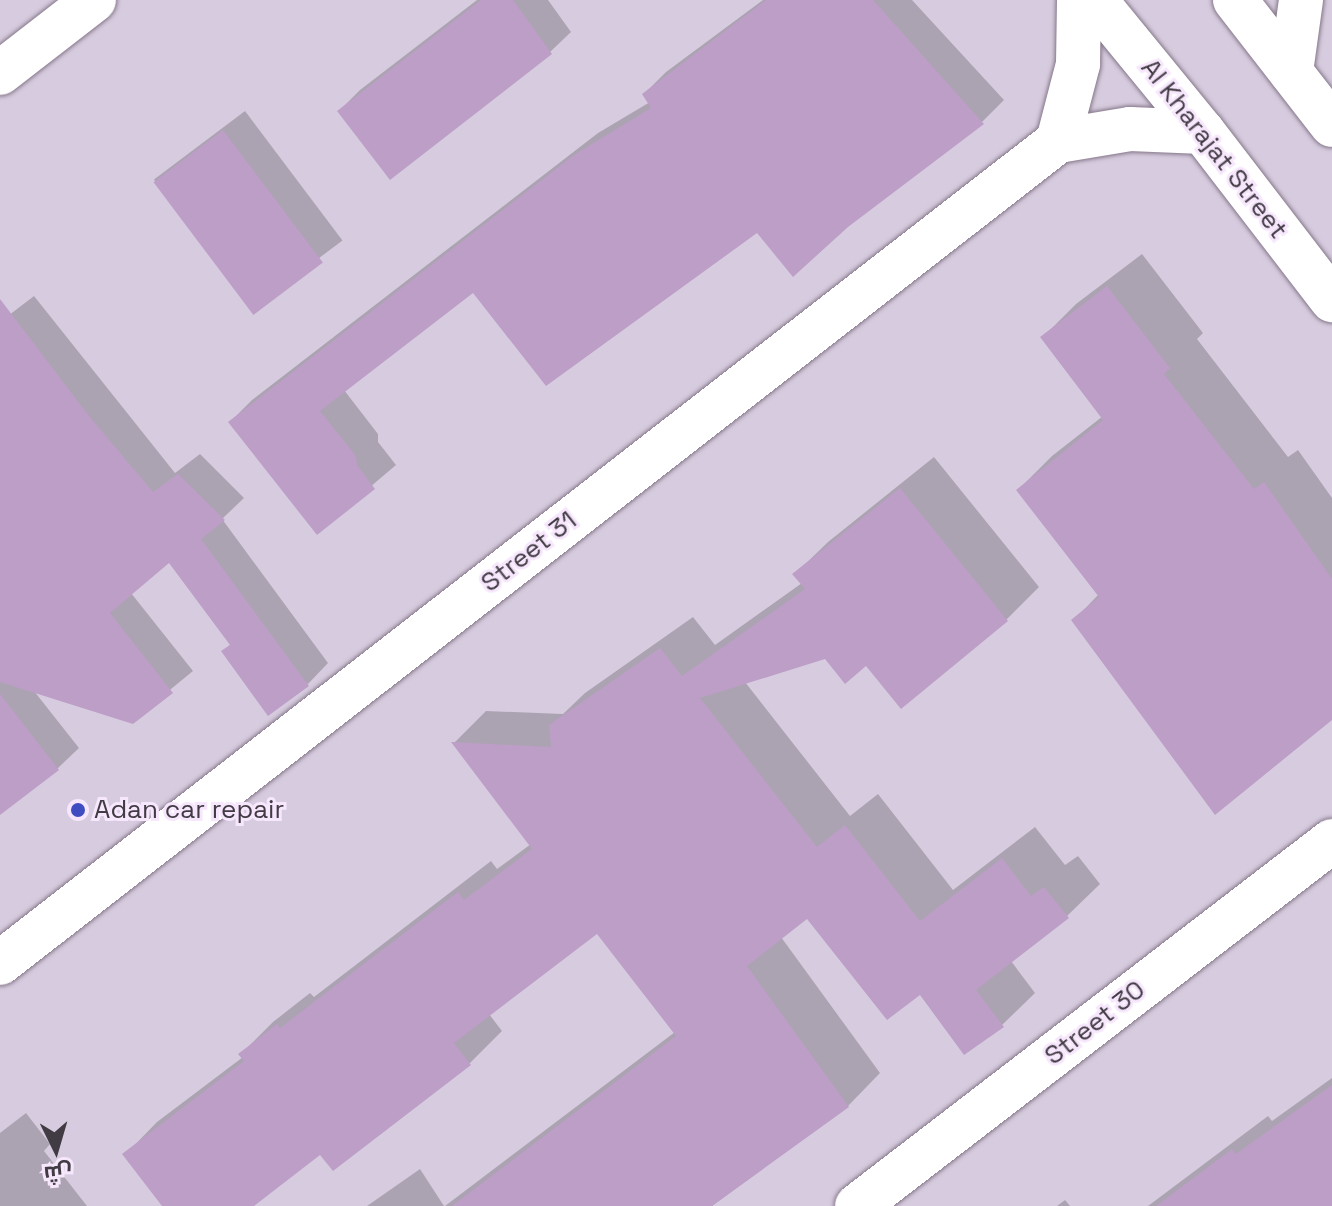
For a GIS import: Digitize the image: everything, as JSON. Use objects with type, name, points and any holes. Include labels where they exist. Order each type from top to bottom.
[{"type":"street","points":[[0,73],[94,0]]},
{"type":"street","points":[[1058,141],[1078,64],[1079,0]]},
{"type":"street","name":"Al Kharajat Street","points":[[1095,0],[1203,132],[1332,300]]},
{"type":"street","points":[[1235,0],[1332,125]]},
{"type":"street","points":[[1291,72],[1301,0]]},
{"type":"street","name":"Street 31","points":[[0,963],[1058,141],[1130,129],[1203,132]]},
{"type":"street","name":"Street 30","points":[[857,1206],[1332,841]]},
{"type":"shaded area","points":[[0,0],[1332,0],[1332,1206],[0,1206]]},
{"type":"building","points":[[481,0],[513,0],[552,54],[390,180],[337,111]]},
{"type":"building","points":[[766,0],[873,0],[984,124],[848,227],[793,277],[757,233],[546,386],[473,293],[320,411],[356,456],[357,465],[375,489],[317,535],[228,422],[574,155],[651,108],[642,94]]},
{"type":"building","points":[[223,130],[323,263],[253,315],[154,182]]},
{"type":"building","points":[[1107,286],[1170,368],[1164,374],[1254,489],[1264,482],[1332,579],[1332,720],[1215,815],[1071,620],[1099,597],[1016,490],[1103,420],[1040,337]]},
{"type":"building","points":[[0,299],[89,416],[153,492],[178,474],[225,520],[201,539],[309,686],[268,716],[221,651],[230,645],[169,563],[110,613],[173,693],[133,724],[0,682]]},
{"type":"building","points":[[900,488],[1008,621],[901,709],[866,666],[845,684],[825,659],[700,698],[817,847],[845,825],[920,921],[1002,858],[1031,896],[1044,887],[1069,918],[976,990],[1004,1027],[964,1055],[920,995],[887,1020],[807,919],[747,966],[849,1107],[712,1206],[452,1206],[676,1036],[597,934],[454,1043],[471,1065],[333,1171],[320,1155],[254,1206],[162,1206],[122,1154],[244,1061],[238,1054],[277,1024],[280,1028],[458,892],[464,900],[532,849],[451,742],[551,747],[549,725],[660,648],[682,676],[805,589],[792,574]]},
{"type":"building","points":[[0,694],[59,770],[0,815]]},
{"type":"building","points":[[1332,1085],[1332,1206],[1156,1206],[1232,1149],[1236,1154]]},
{"type":"place","name":"Adan car repair","points":[[78,810]]}]
